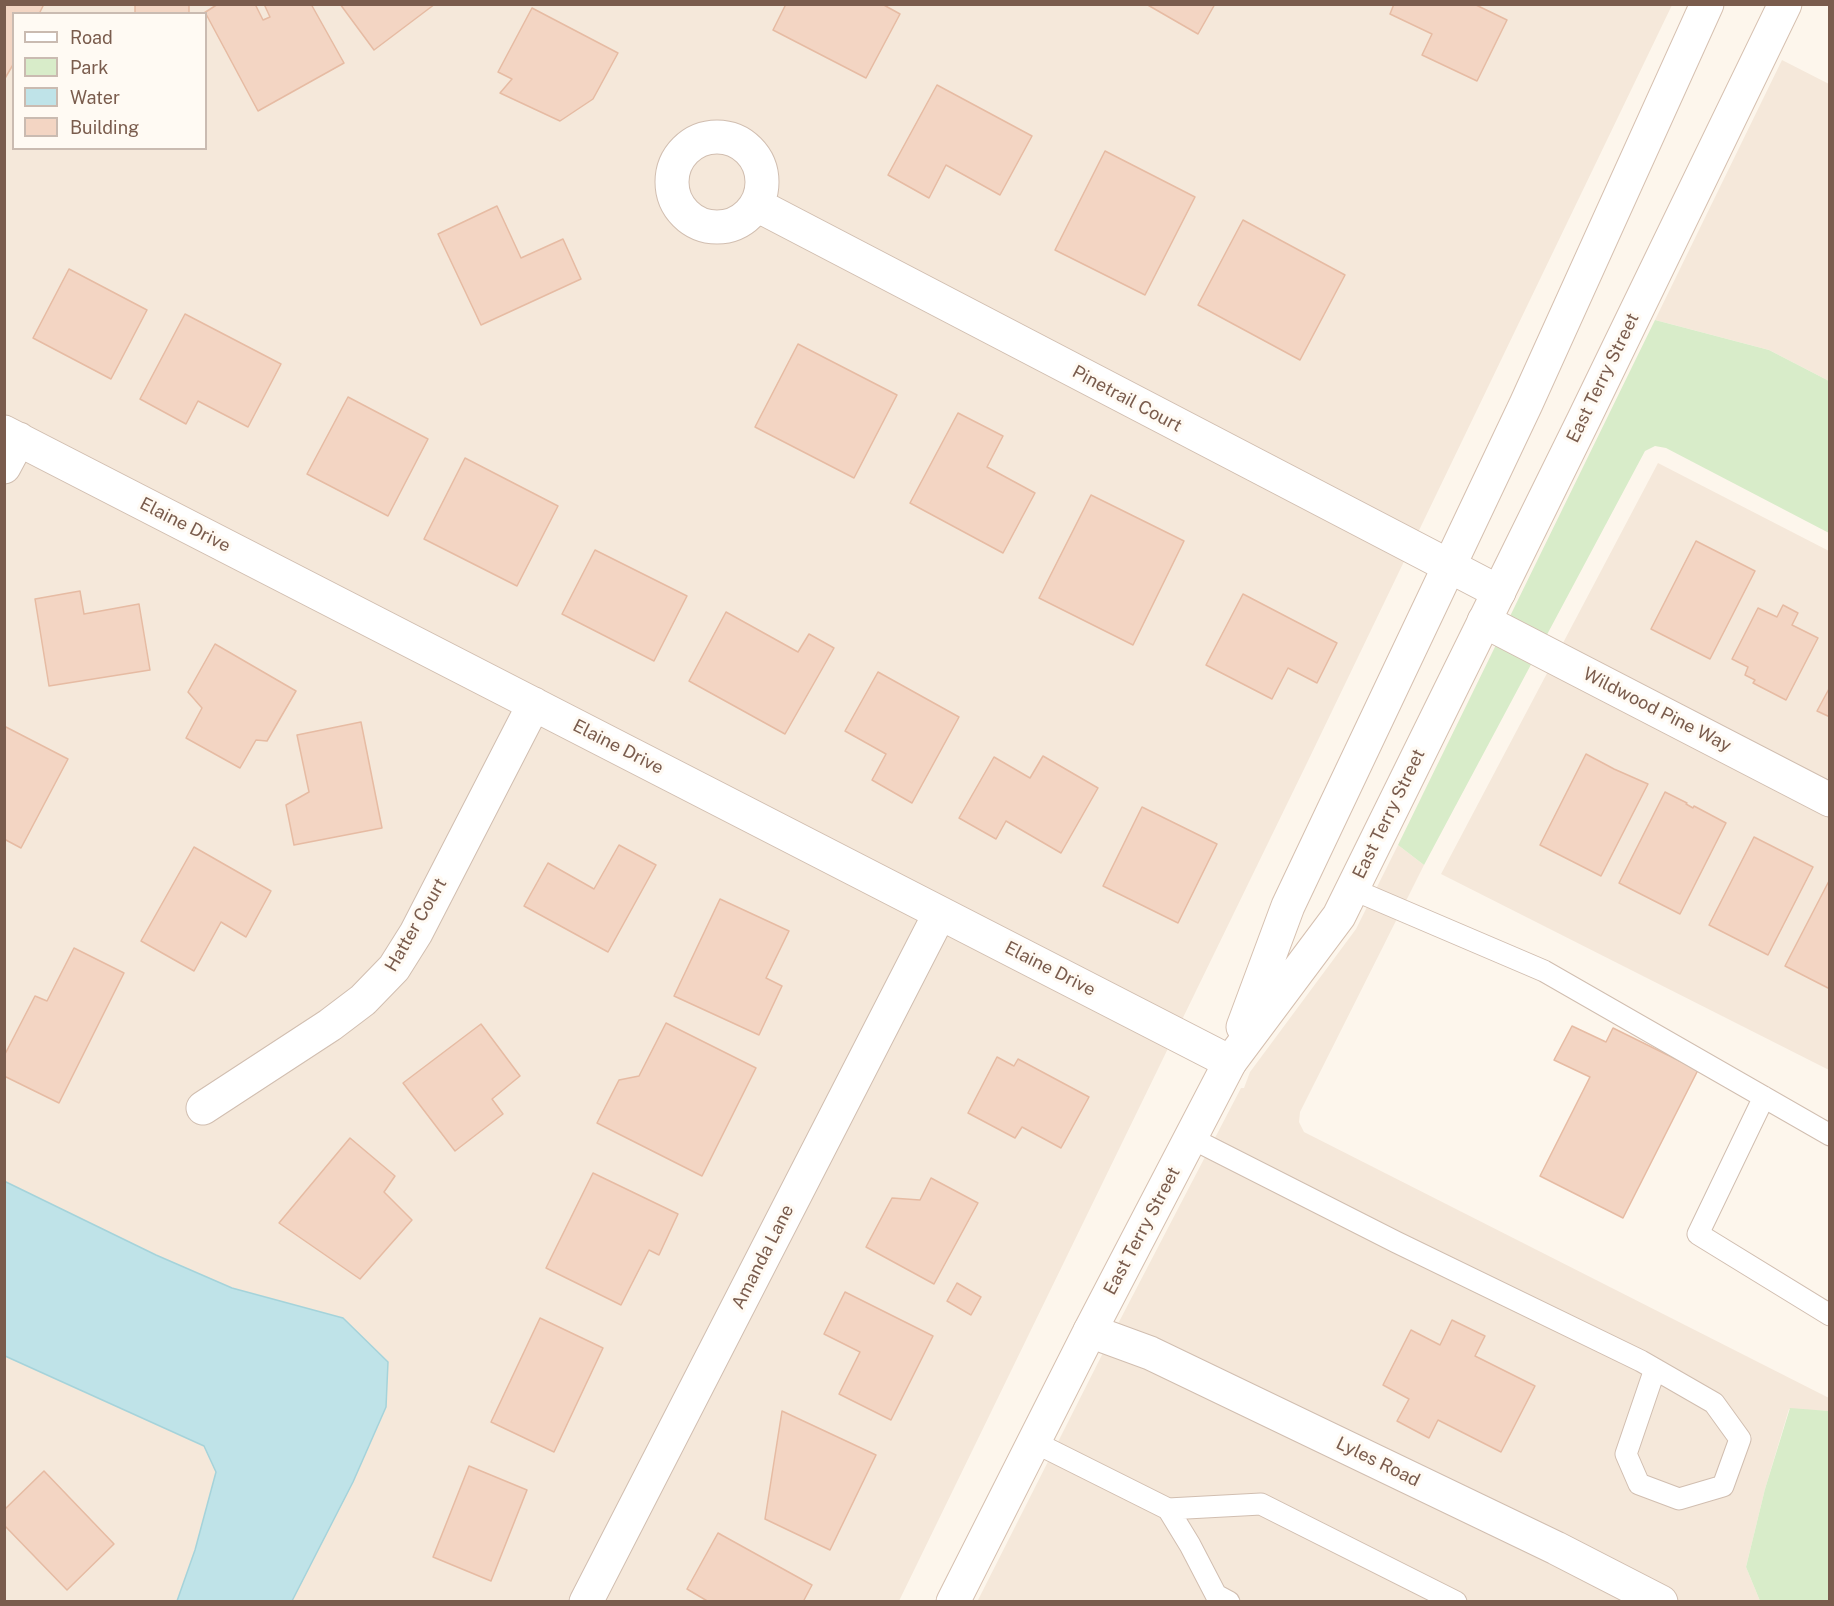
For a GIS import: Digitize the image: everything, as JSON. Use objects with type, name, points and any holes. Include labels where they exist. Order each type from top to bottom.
[{"type":"street","points":[[1230,1062],[1288,906],[1526,404],[1707,4]]},
{"type":"street","name":"East Terry Street","points":[[953,1602],[1230,1062],[1339,916],[1785,4]]},
{"type":"street","name":"Pinetrail Court","points":[[757,205],[1498,592]]},
{"type":"street","name":"Elaine Drive","points":[[9,446],[534,704],[1230,1062]]},
{"type":"street","name":"Wildwood Pine Way","points":[[1484,621],[1830,800]]},
{"type":"street","name":"Hatter Court","points":[[203,1108],[330,1025],[363,1000],[394,968],[416,933],[534,704]]},
{"type":"street","name":"Amanda Lane","points":[[586,1602],[940,913]]},
{"type":"street","name":"Lyles Road","points":[[1090,1331],[1150,1353],[1556,1548],[1661,1602]]},
{"type":"lane","points":[[1352,889],[1544,971],[1830,1134]]},
{"type":"lane","points":[[1764,1096],[1698,1234],[1830,1315]]},
{"type":"lane","points":[[1191,1137],[1396,1242],[1655,1369],[1714,1403],[1740,1439],[1723,1486],[1679,1499],[1639,1484],[1626,1454],[1655,1369]]},
{"type":"lane","points":[[1034,1442],[1168,1509],[1261,1504],[1456,1602]]},
{"type":"lane","points":[[1168,1509],[1216,1595],[1229,1602]]},
{"type":"shaded area","points":[[5,5],[1672,5],[1306,765],[899,1601],[5,1602]]},
{"type":"shaded area","points":[[1782,60],[1829,84],[1829,381],[1769,350],[1655,320]]},
{"type":"shaded area","points":[[1658,463],[1829,551],[1829,1070],[1441,874]]},
{"type":"shaded area","points":[[1398,845],[1424,865],[1300,1112],[1299,1122],[1304,1132],[1829,1398],[1829,1411],[1789,1409],[1765,1489],[1746,1567],[1760,1601],[977,1602],[1109,1341],[1241,1088],[1244,1088],[1250,1072],[1356,929]]},
{"type":"green space","points":[[1655,320],[1769,350],[1829,381],[1829,533],[1666,448],[1655,446],[1645,451],[1424,865],[1398,845]]},
{"type":"green space","points":[[1790,1408],[1829,1411],[1829,1601],[1760,1601],[1746,1567],[1765,1489]]},
{"type":"water","points":[[4,1181],[156,1255],[232,1288],[343,1318],[388,1362],[386,1407],[353,1482],[292,1601],[177,1601],[195,1550],[216,1472],[204,1446],[5,1356]]},
{"type":"building","points":[[4,4],[44,4],[40,12],[12,12],[12,66],[4,80]]},
{"type":"building","points":[[135,4],[189,4],[189,12],[135,12]]},
{"type":"building","points":[[218,4],[255,4],[263,20],[270,17],[264,4],[311,4],[344,63],[258,111],[206,12]]},
{"type":"building","points":[[340,4],[435,4],[374,50]]},
{"type":"building","points":[[786,4],[882,4],[900,14],[866,78],[773,30]]},
{"type":"building","points":[[1146,4],[1215,4],[1198,34]]},
{"type":"building","points":[[1394,4],[1474,4],[1507,20],[1477,81],[1422,55],[1432,34],[1390,14]]},
{"type":"building","points":[[532,8],[618,53],[593,99],[560,121],[500,93],[512,79],[498,72]]},
{"type":"building","points":[[937,85],[1032,136],[1000,195],[946,165],[929,198],[888,175]]},
{"type":"building","points":[[1105,151],[1195,197],[1145,295],[1055,250]]},
{"type":"building","points":[[497,206],[521,258],[563,239],[581,279],[481,325],[438,234]]},
{"type":"building","points":[[1243,220],[1345,275],[1300,360],[1198,305]]},
{"type":"building","points":[[69,269],[147,310],[111,379],[33,338]]},
{"type":"building","points":[[185,314],[281,364],[248,427],[198,401],[186,424],[140,399]]},
{"type":"building","points":[[798,344],[897,395],[854,478],[755,427]]},
{"type":"building","points":[[348,397],[428,439],[388,516],[307,474]]},
{"type":"building","points":[[958,413],[1003,436],[987,467],[1035,493],[1003,553],[910,503]]},
{"type":"building","points":[[465,458],[558,506],[517,586],[424,539]]},
{"type":"building","points":[[1091,495],[1184,541],[1133,645],[1039,598]]},
{"type":"building","points":[[1696,541],[1755,571],[1710,659],[1651,629]]},
{"type":"building","points":[[595,550],[687,596],[654,661],[562,614]]},
{"type":"building","points":[[80,591],[84,614],[139,604],[150,670],[49,686],[35,599]]},
{"type":"building","points":[[1243,594],[1337,643],[1317,683],[1288,668],[1272,699],[1206,665]]},
{"type":"building","points":[[1783,605],[1798,613],[1792,625],[1818,638],[1786,700],[1753,683],[1755,680],[1745,675],[1748,667],[1732,659],[1758,608],[1777,617]]},
{"type":"building","points":[[726,612],[798,652],[809,634],[834,648],[785,734],[689,681]]},
{"type":"building","points":[[215,644],[296,691],[267,741],[256,740],[240,768],[186,738],[202,708],[188,692]]},
{"type":"building","points":[[878,672],[959,717],[912,803],[872,780],[886,754],[845,731]]},
{"type":"building","points":[[1830,687],[1830,717],[1817,711]]},
{"type":"building","points":[[361,722],[382,828],[294,845],[286,805],[309,792],[297,735]]},
{"type":"building","points":[[4,726],[68,759],[21,848],[4,839]]},
{"type":"building","points":[[1586,754],[1648,784],[1601,876],[1540,845]]},
{"type":"building","points":[[1043,756],[1098,788],[1061,853],[1006,821],[996,839],[959,818],[994,757],[1030,778]]},
{"type":"building","points":[[1665,792],[1726,823],[1680,914],[1619,883]]},
{"type":"building","points":[[1142,807],[1217,844],[1178,923],[1103,886]]},
{"type":"building","points":[[1754,837],[1813,867],[1768,955],[1709,925]]},
{"type":"building","points":[[619,845],[656,865],[608,952],[524,906],[548,863],[594,889]]},
{"type":"building","points":[[194,847],[271,891],[246,937],[221,922],[194,971],[141,941]]},
{"type":"building","points":[[1830,879],[1830,989],[1785,966]]},
{"type":"building","points":[[720,899],[789,931],[766,978],[782,986],[759,1035],[674,996]]},
{"type":"building","points":[[74,948],[124,973],[59,1103],[4,1076],[4,1056],[35,996],[47,1001]]},
{"type":"building","points":[[666,1023],[756,1068],[702,1176],[597,1123],[619,1080],[639,1076]]},
{"type":"building","points":[[481,1024],[520,1076],[492,1099],[503,1114],[455,1151],[403,1083]]},
{"type":"building","points":[[1572,1026],[1606,1042],[1613,1028],[1698,1070],[1623,1218],[1540,1176],[1590,1077],[1554,1060]]},
{"type":"building","points":[[997,1057],[1014,1066],[1018,1059],[1089,1097],[1061,1148],[1022,1127],[1015,1138],[968,1113]]},
{"type":"building","points":[[350,1138],[395,1176],[384,1192],[412,1220],[360,1279],[279,1223]]},
{"type":"building","points":[[593,1173],[678,1214],[659,1255],[649,1250],[621,1305],[546,1268]]},
{"type":"building","points":[[931,1178],[978,1203],[934,1284],[866,1247],[892,1198],[920,1200]]},
{"type":"building","points":[[957,1283],[981,1297],[971,1315],[947,1301]]},
{"type":"building","points":[[845,1292],[933,1336],[891,1420],[839,1394],[860,1352],[824,1334]]},
{"type":"building","points":[[540,1318],[603,1348],[554,1452],[491,1422]]},
{"type":"building","points":[[1452,1320],[1485,1336],[1475,1356],[1535,1386],[1501,1452],[1438,1420],[1429,1438],[1397,1421],[1409,1399],[1383,1385],[1411,1330],[1440,1345]]},
{"type":"building","points":[[782,1411],[876,1455],[830,1550],[765,1519]]},
{"type":"building","points":[[469,1466],[527,1490],[491,1581],[433,1557]]},
{"type":"building","points":[[44,1471],[114,1544],[67,1590],[4,1525],[4,1510]]},
{"type":"building","points":[[718,1533],[812,1585],[803,1602],[709,1602],[687,1589]]}]
